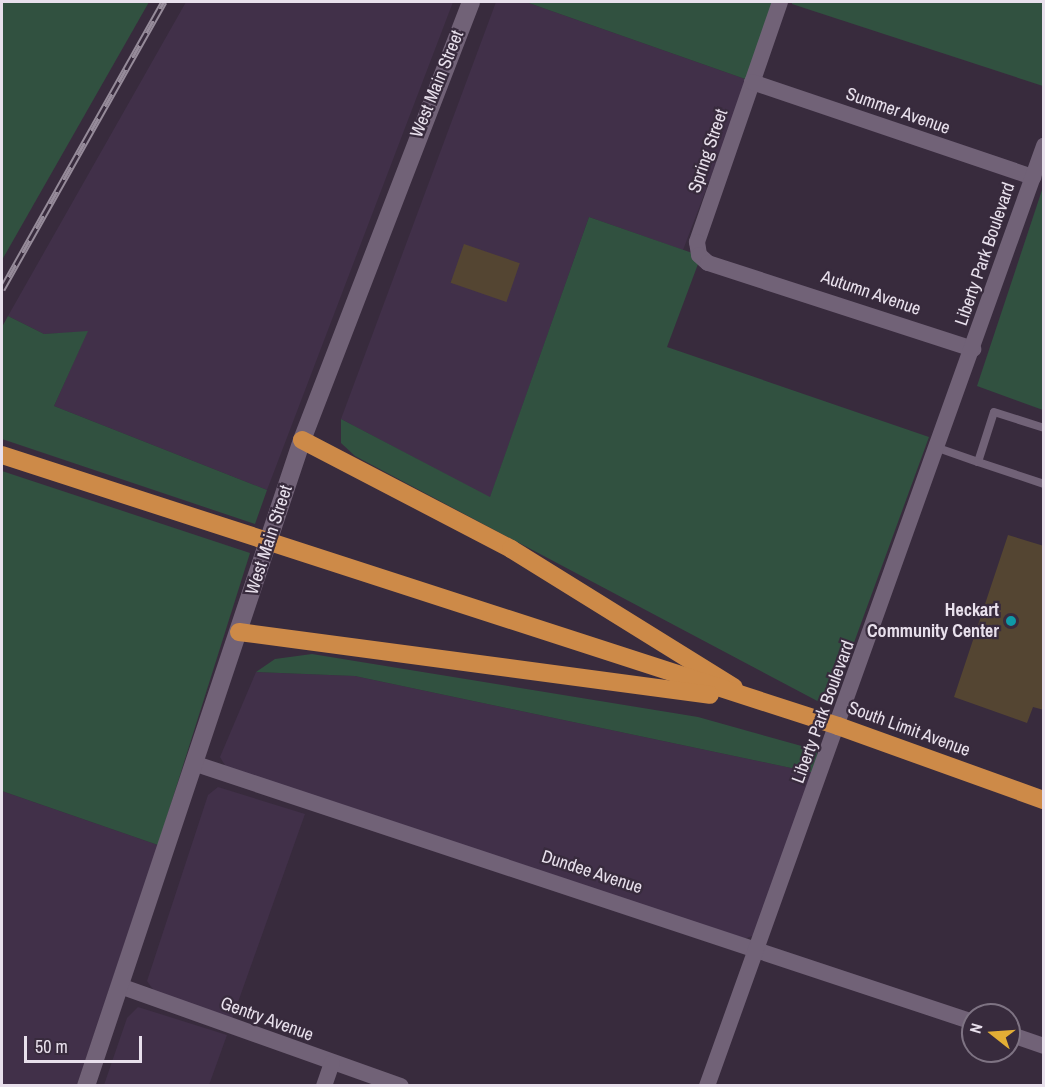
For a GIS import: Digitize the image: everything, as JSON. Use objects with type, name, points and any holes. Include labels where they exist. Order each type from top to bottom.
[{"type":"highway","points":[[302,440],[511,549],[759,702]]},
{"type":"highway","points":[[2,455],[324,563],[759,702]]},
{"type":"highway","points":[[239,632],[759,702]]},
{"type":"highway","name":"South Limit Avenue","points":[[759,702],[838,726],[1044,800]]},
{"type":"main road","name":"West Main Street","points":[[86,1086],[196,764],[302,440],[471,2]]},
{"type":"street","name":"Spring Street","points":[[755,277],[708,263],[697,248],[780,2]]},
{"type":"street","name":"Summer Avenue","points":[[752,82],[1033,177]]},
{"type":"street","name":"Liberty Park Boulevard","points":[[707,1086],[938,448],[1044,146]]},
{"type":"street","name":"Autumn Avenue","points":[[755,277],[973,349]]},
{"type":"street","name":"Dundee Avenue","points":[[196,764],[757,948],[961,1018]]},
{"type":"street","name":"Gentry Avenue","points":[[120,986],[400,1086]]},
{"type":"street","points":[[1021,1038],[1044,1046]]},
{"type":"street","points":[[324,1086],[332,1063]]},
{"type":"lane","points":[[978,462],[994,412],[1044,428]]},
{"type":"lane","points":[[938,448],[1044,484]]},
{"type":"shaded area","points":[[186,2],[453,2],[267,490],[54,406],[87,332],[44,334],[8,316]]},
{"type":"shaded area","points":[[496,2],[526,2],[748,80],[683,250],[589,217],[490,498],[341,419]]},
{"type":"shaded area","points":[[256,672],[355,676],[815,773],[755,935],[741,940],[226,767],[220,757]]},
{"type":"shaded area","points":[[218,787],[305,814],[232,1019],[154,991],[147,981],[208,795]]},
{"type":"shaded area","points":[[2,791],[158,845],[77,1085],[2,1086]]},
{"type":"shaded area","points":[[138,1007],[227,1035],[209,1085],[104,1085],[127,1018]]},
{"type":"green space","points":[[2,2],[149,2],[2,260]]},
{"type":"green space","points":[[526,2],[776,2],[748,80]]},
{"type":"green space","points":[[792,2],[1044,2],[1043,86],[792,4]]},
{"type":"green space","points":[[1043,187],[1043,410],[977,386]]},
{"type":"green space","points":[[589,217],[701,256],[667,347],[929,437],[832,703],[823,704],[355,456],[341,443],[341,419],[490,497]]},
{"type":"green space","points":[[8,316],[44,334],[88,331],[54,406],[267,490],[255,524],[2,439],[2,327]]},
{"type":"green space","points":[[2,471],[250,553],[158,845],[2,791]]},
{"type":"green space","points":[[312,654],[698,717],[816,750],[819,760],[815,773],[355,676],[256,672],[275,659]]},
{"type":"building","points":[[464,244],[520,263],[506,302],[451,283]]},
{"type":"building","name":"Heckart Community Center","points":[[1008,535],[1044,546],[1044,710],[1033,707],[1027,723],[954,697]]},
{"type":"railway","points":[[2,289],[164,2]]},
{"type":"place","name":"Heckart Community Center","points":[[1011,621]]}]
